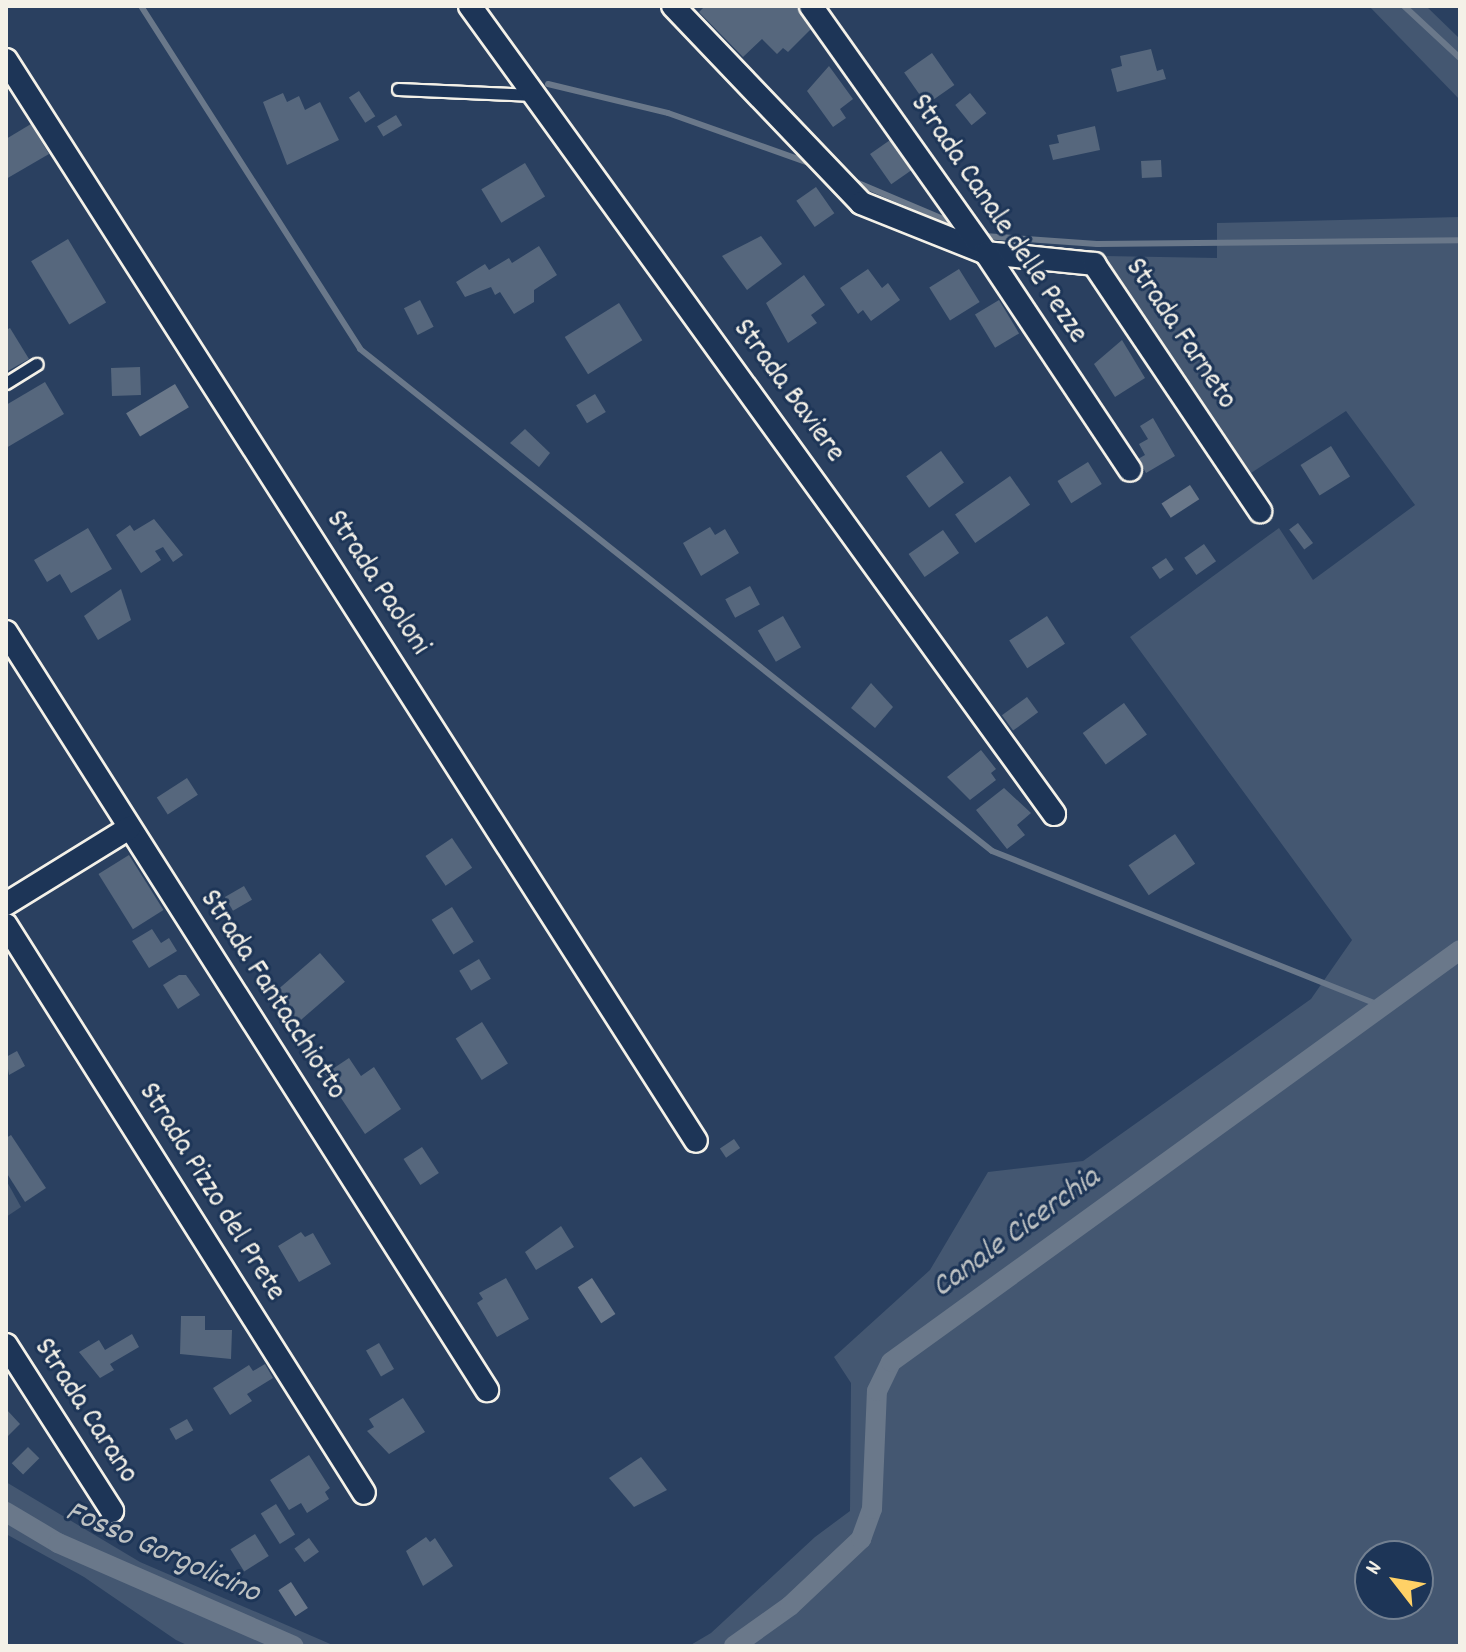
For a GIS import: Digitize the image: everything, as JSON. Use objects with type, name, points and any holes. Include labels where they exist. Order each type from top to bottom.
[{"type":"street","name":"Strada Baviere","points":[[470,6],[1054,814]]},
{"type":"street","name":"Strada Farneto","points":[[673,6],[835,179],[881,213],[986,253],[1075,258],[1100,270],[1260,511]]},
{"type":"street","name":"Strada Canale delle Pezze","points":[[811,6],[986,253],[1130,470]]},
{"type":"street","name":"Strada Paoloni","points":[[6,60],[696,1141]]},
{"type":"street","name":"Strada Fantacchiotto","points":[[6,632],[487,1390]]},
{"type":"street","points":[[6,904],[129,828]]},
{"type":"street","name":"Strada Pizzo del Prete","points":[[6,925],[364,1493]]},
{"type":"street","name":"Strada Carano","points":[[6,1345],[112,1511]]},
{"type":"lane","points":[[398,89],[535,95]]},
{"type":"lane","points":[[6,383],[36,364]]},
{"type":"shaded area","points":[[1369,6],[1426,6],[1460,39],[1460,100]]},
{"type":"shaded area","points":[[1460,217],[1460,1646],[689,1646],[711,1633],[815,1537],[850,1511],[851,1383],[834,1357],[930,1270],[988,1172],[1083,1161],[1311,999],[1352,940],[1130,637],[1279,528],[1313,580],[1415,505],[1346,411],[1248,475],[1104,256],[1217,258],[1217,223]]},
{"type":"shaded area","points":[[175,384],[189,407],[140,437],[126,413]]},
{"type":"shaded area","points":[[1190,485],[1199,499],[1171,518],[1161,504]]},
{"type":"shaded area","points":[[6,1180],[21,1207],[6,1217]]},
{"type":"shaded area","points":[[592,1278],[615,1314],[601,1323],[578,1287]]},
{"type":"shaded area","points":[[6,1482],[140,1562],[335,1646],[189,1646],[176,1640],[84,1577],[6,1534]]},
{"type":"shaded area","points":[[291,1582],[308,1608],[295,1616],[278,1590]]},
{"type":"building","points":[[705,6],[802,6],[798,10],[814,26],[788,52],[783,48],[777,54],[762,39],[743,57],[699,12]]},
{"type":"building","points":[[1151,49],[1157,71],[1163,69],[1166,79],[1117,92],[1111,69],[1122,66],[1120,56]]},
{"type":"building","points":[[932,53],[954,85],[927,104],[904,73]]},
{"type":"building","points":[[829,66],[853,99],[840,109],[846,118],[833,127],[807,91]]},
{"type":"building","points":[[359,91],[375,116],[365,123],[349,98]]},
{"type":"building","points":[[283,93],[287,102],[299,96],[305,110],[320,102],[339,140],[287,165],[263,102]]},
{"type":"building","points":[[970,93],[986,113],[972,125],[955,105]]},
{"type":"building","points":[[396,115],[402,125],[383,137],[377,126]]},
{"type":"building","points":[[31,124],[49,154],[6,179],[6,139]]},
{"type":"building","points":[[1095,126],[1100,150],[1053,160],[1049,145],[1059,143],[1057,135]]},
{"type":"building","points":[[893,138],[914,168],[891,184],[870,154]]},
{"type":"building","points":[[1161,160],[1162,177],[1142,178],[1141,161]]},
{"type":"building","points":[[525,163],[545,196],[501,223],[481,189]]},
{"type":"building","points":[[816,187],[834,213],[815,227],[796,201]]},
{"type":"building","points":[[761,236],[782,264],[747,290],[722,256]]},
{"type":"building","points":[[68,239],[106,302],[69,325],[31,261]]},
{"type":"building","points":[[539,246],[557,275],[534,290],[534,302],[514,314],[500,292],[495,295],[491,287],[465,297],[456,282],[485,264],[489,270],[509,258],[512,263]]},
{"type":"building","points":[[868,269],[882,288],[888,283],[900,300],[871,321],[863,310],[858,314],[840,288]]},
{"type":"building","points":[[959,269],[980,302],[950,321],[929,288]]},
{"type":"building","points":[[804,275],[825,305],[811,315],[817,323],[788,343],[766,303]]},
{"type":"building","points":[[420,300],[434,327],[418,335],[404,308]]},
{"type":"building","points":[[999,300],[1019,333],[995,348],[975,314]]},
{"type":"building","points":[[619,303],[642,340],[588,374],[565,337]]},
{"type":"building","points":[[10,328],[29,359],[6,372],[6,330]]},
{"type":"building","points":[[1122,340],[1145,378],[1115,397],[1094,364]]},
{"type":"building","points":[[140,367],[141,395],[112,396],[111,368]]},
{"type":"building","points":[[45,382],[64,414],[6,448],[6,405]]},
{"type":"building","points":[[595,394],[606,412],[587,423],[576,405]]},
{"type":"building","points":[[1153,418],[1175,456],[1146,473],[1138,459],[1145,455],[1139,444],[1148,439],[1140,426]]},
{"type":"building","points":[[525,429],[550,453],[539,467],[510,443]]},
{"type":"building","points":[[1331,446],[1350,477],[1320,496],[1300,465]]},
{"type":"building","points":[[941,451],[964,483],[929,508],[906,476]]},
{"type":"building","points":[[1088,462],[1102,484],[1071,503],[1057,481]]},
{"type":"building","points":[[1010,476],[1030,505],[975,543],[955,514]]},
{"type":"building","points":[[154,519],[183,555],[173,562],[163,547],[155,551],[161,560],[141,573],[116,535],[130,525],[134,531]]},
{"type":"building","points":[[1298,523],[1313,543],[1304,550],[1289,530]]},
{"type":"building","points":[[710,527],[715,535],[725,529],[739,553],[701,576],[683,543]]},
{"type":"building","points":[[88,528],[112,569],[71,593],[60,574],[47,582],[34,560]]},
{"type":"building","points":[[943,530],[959,553],[925,577],[909,554]]},
{"type":"building","points":[[1204,544],[1216,561],[1196,575],[1184,558]]},
{"type":"building","points":[[1166,558],[1174,570],[1160,579],[1152,568]]},
{"type":"building","points":[[750,586],[760,605],[735,618],[725,599]]},
{"type":"building","points":[[121,589],[131,620],[98,640],[84,616]]},
{"type":"building","points":[[783,616],[801,647],[776,662],[758,630]]},
{"type":"building","points":[[1047,616],[1065,644],[1027,668],[1009,641]]},
{"type":"building","points":[[871,683],[893,707],[875,728],[851,708]]},
{"type":"building","points":[[1027,697],[1038,712],[1013,731],[1002,715]]},
{"type":"building","points":[[1124,703],[1147,735],[1106,765],[1083,733]]},
{"type":"building","points":[[981,750],[996,769],[991,773],[996,780],[970,800],[947,777]]},
{"type":"building","points":[[187,778],[198,795],[168,814],[157,798]]},
{"type":"building","points":[[1004,788],[1031,813],[1017,825],[1025,835],[1007,849],[976,810]]},
{"type":"building","points":[[1175,834],[1195,864],[1149,895],[1129,865]]},
{"type":"building","points":[[452,838],[472,868],[446,886],[425,856]]},
{"type":"building","points":[[129,855],[163,910],[133,929],[98,874]]},
{"type":"building","points":[[244,886],[252,900],[233,911],[225,897]]},
{"type":"building","points":[[452,907],[474,942],[453,954],[432,920]]},
{"type":"building","points":[[152,929],[161,943],[169,938],[177,951],[149,968],[132,941]]},
{"type":"building","points":[[320,953],[345,982],[297,1023],[272,994]]},
{"type":"building","points":[[479,959],[491,979],[471,991],[459,971]]},
{"type":"building","points":[[179,975],[186,975],[200,995],[178,1009],[163,985]]},
{"type":"building","points":[[482,1022],[508,1064],[482,1080],[456,1038]]},
{"type":"building","points":[[17,1051],[25,1066],[9,1075],[6,1057]]},
{"type":"building","points":[[349,1058],[361,1076],[374,1067],[401,1109],[365,1134],[325,1074]]},
{"type":"building","points":[[11,1135],[46,1188],[25,1202],[6,1172],[6,1138]]},
{"type":"building","points":[[734,1139],[740,1148],[726,1158],[720,1149]]},
{"type":"building","points":[[422,1147],[439,1173],[420,1185],[404,1159]]},
{"type":"building","points":[[561,1226],[574,1247],[536,1270],[525,1252]]},
{"type":"building","points":[[301,1232],[305,1237],[313,1233],[331,1264],[299,1282],[278,1246]]},
{"type":"building","points":[[506,1278],[529,1319],[497,1337],[477,1303],[483,1299],[479,1293]]},
{"type":"building","points":[[181,1316],[205,1316],[205,1330],[232,1330],[231,1359],[180,1354]]},
{"type":"building","points":[[132,1334],[139,1347],[110,1364],[114,1370],[100,1378],[79,1352],[99,1340],[105,1350]]},
{"type":"building","points":[[379,1343],[394,1369],[381,1376],[366,1350]]},
{"type":"building","points":[[265,1364],[273,1378],[247,1394],[252,1401],[230,1415],[213,1388],[249,1365],[253,1371]]},
{"type":"building","points":[[403,1398],[425,1432],[389,1454],[367,1431],[374,1427],[369,1419]]},
{"type":"building","points":[[6,1409],[20,1424],[6,1438]]},
{"type":"building","points":[[187,1419],[193,1430],[176,1440],[170,1429]]},
{"type":"building","points":[[28,1447],[39,1458],[23,1475],[12,1463]]},
{"type":"building","points":[[309,1455],[330,1488],[325,1492],[329,1499],[307,1513],[301,1503],[289,1510],[270,1480]]},
{"type":"building","points":[[641,1457],[667,1490],[634,1507],[609,1478]]},
{"type":"building","points":[[276,1504],[295,1535],[280,1544],[261,1514]]},
{"type":"building","points":[[255,1534],[269,1556],[244,1571],[230,1549]]},
{"type":"building","points":[[426,1537],[430,1542],[435,1538],[453,1566],[423,1586],[406,1551]]},
{"type":"building","points":[[309,1538],[319,1552],[304,1562],[294,1549]]},
{"type":"waterway","points":[[141,6],[360,349],[992,851],[1382,1006]]},
{"type":"waterway","points":[[1404,6],[1460,58]]},
{"type":"waterway","points":[[548,84],[668,113],[812,164]]},
{"type":"waterway","points":[[851,180],[955,224]]},
{"type":"waterway","points":[[984,236],[1097,244],[1460,240]]},
{"type":"waterway","name":"Canale Cicerchia","points":[[734,1646],[790,1606],[861,1539],[872,1509],[877,1391],[891,1362],[1460,950]]},
{"type":"waterway","name":"Fosso Gorgolicino","points":[[6,1512],[58,1543],[294,1646]]}]
